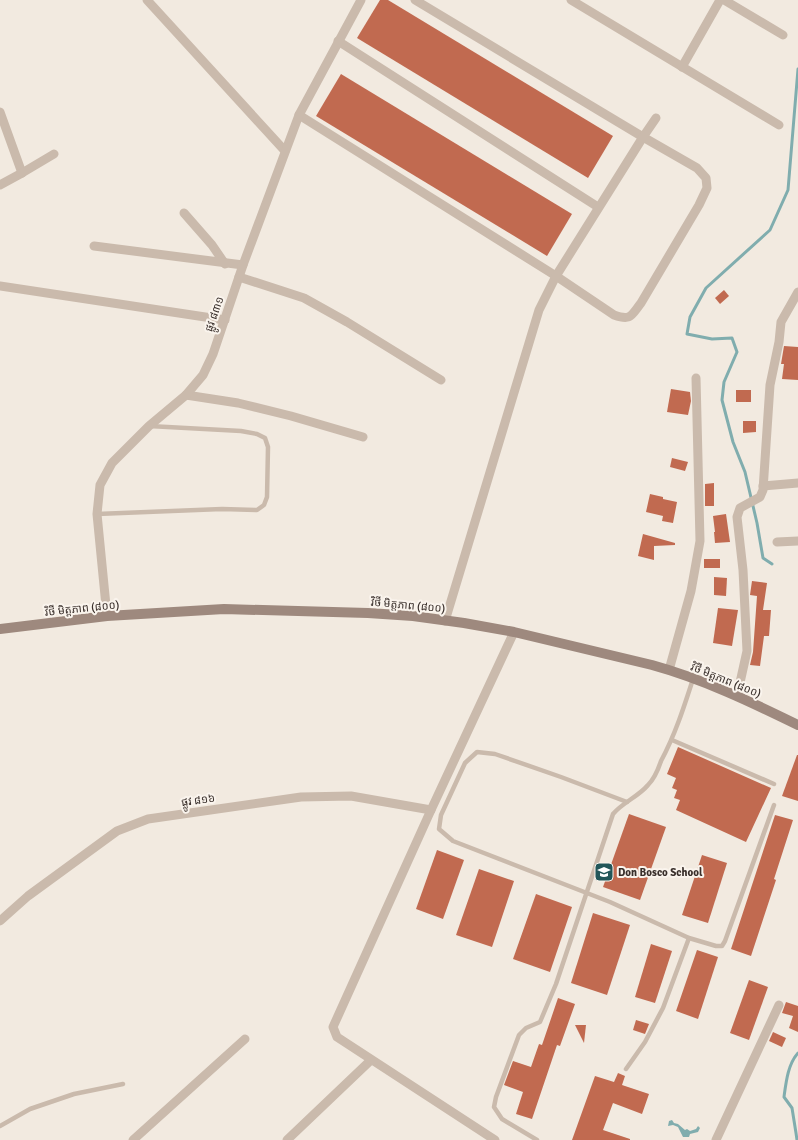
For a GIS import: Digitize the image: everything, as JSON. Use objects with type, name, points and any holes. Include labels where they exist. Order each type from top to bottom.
[{"type":"main road","name":"វិថី មិត្តភាព (៨០០)","points":[[0,629],[107,616],[224,609],[368,613],[413,616],[514,632],[670,670],[737,696],[798,725]]},
{"type":"street","points":[[147,0],[285,151]]},
{"type":"street","name":"ផ្លូវ ៨៣១","points":[[107,616],[97,514],[100,485],[112,463],[149,426],[186,395],[203,375],[213,354],[239,277],[299,115],[361,0]]},
{"type":"street","points":[[299,115],[556,276],[614,315],[624,318],[630,316],[641,303],[699,204],[707,188],[706,178],[697,168],[642,137],[415,0]]},
{"type":"street","points":[[571,0],[779,125]]},
{"type":"street","points":[[682,67],[720,0]]},
{"type":"street","points":[[724,0],[783,35]]},
{"type":"street","points":[[338,41],[598,207]]},
{"type":"street","points":[[0,112],[22,174]]},
{"type":"street","points":[[445,621],[539,310],[556,276],[598,207],[642,137],[656,118]]},
{"type":"street","points":[[0,185],[22,174],[54,154]]},
{"type":"street","points":[[184,213],[212,245],[225,264]]},
{"type":"street","points":[[94,246],[244,266]]},
{"type":"street","points":[[239,277],[304,298],[441,380]]},
{"type":"street","points":[[0,286],[225,320]]},
{"type":"street","points":[[737,696],[747,651],[743,570],[737,517],[740,508],[760,497],[763,486],[770,385],[779,342],[781,322],[798,292]]},
{"type":"street","points":[[670,670],[691,591],[700,541],[696,378]]},
{"type":"street","points":[[186,395],[238,403],[291,416],[363,437]]},
{"type":"street","points":[[763,486],[798,483]]},
{"type":"street","points":[[777,542],[798,541]]},
{"type":"street","points":[[495,1140],[337,1037],[333,1026],[514,632]]},
{"type":"street","name":"ផ្លូវ ៨១៦","points":[[0,921],[28,896],[117,831],[148,819],[301,797],[351,796],[431,810]]},
{"type":"street","points":[[716,1140],[779,1004]]},
{"type":"street","points":[[133,1140],[245,1039]]},
{"type":"street","points":[[292,1139],[371,1060]]},
{"type":"lane","points":[[97,514],[222,509],[258,510],[264,505],[267,497],[268,447],[265,438],[258,434],[241,431],[149,426]]},
{"type":"lane","points":[[537,1140],[502,1119],[494,1107],[496,1097],[519,1035],[526,1028],[540,1022],[556,984],[613,814],[617,809],[639,794],[653,779],[672,740],[684,709],[693,679]]},
{"type":"lane","points":[[672,740],[774,784]]},
{"type":"lane","points":[[627,802],[496,754],[477,752],[465,763],[441,815],[440,829],[453,841],[587,893],[689,938],[716,946],[722,946],[774,805]]},
{"type":"lane","points":[[626,1069],[645,1042],[663,1008],[689,938]]},
{"type":"lane","points":[[0,1126],[30,1109],[74,1094],[123,1084]]},
{"type":"water","points":[[672,1120],[685,1130],[687,1129],[690,1131],[696,1129],[698,1126],[700,1128],[698,1132],[690,1134],[689,1137],[683,1137],[678,1127],[673,1125],[668,1126],[669,1121]]},
{"type":"building","points":[[380,0],[388,0],[613,136],[588,178],[357,38]]},
{"type":"building","points":[[341,74],[572,214],[547,256],[316,116]]},
{"type":"building","points":[[724,290],[729,296],[720,304],[715,298]]},
{"type":"building","points":[[784,346],[798,347],[798,380],[782,379],[784,364],[781,364]]},
{"type":"building","points":[[671,389],[690,392],[691,401],[688,415],[667,412]]},
{"type":"building","points":[[736,390],[751,390],[751,402],[736,402]]},
{"type":"building","points":[[743,421],[756,421],[756,432],[743,433]]},
{"type":"building","points":[[672,458],[688,462],[685,471],[670,467]]},
{"type":"building","points":[[714,483],[714,506],[705,506],[705,484]]},
{"type":"building","points":[[650,494],[677,502],[673,523],[662,521],[663,516],[646,512]]},
{"type":"building","points":[[726,514],[730,542],[715,543],[713,516]]},
{"type":"building","points":[[643,534],[675,543],[675,545],[654,546],[654,560],[638,556]]},
{"type":"building","points":[[704,559],[720,559],[720,568],[704,568]]},
{"type":"building","points":[[714,577],[727,578],[726,596],[714,595]]},
{"type":"building","points":[[752,581],[767,583],[763,610],[771,610],[769,636],[764,636],[760,666],[750,665],[753,652],[757,596],[750,595]]},
{"type":"building","points":[[718,608],[738,610],[732,646],[713,643]]},
{"type":"building","points":[[678,747],[771,788],[746,842],[676,810],[680,800],[674,798],[677,790],[672,788],[676,778],[667,774]]},
{"type":"building","points":[[798,755],[798,801],[782,796]]},
{"type":"building","points":[[629,814],[666,827],[640,900],[603,887]]},
{"type":"building","points":[[775,815],[793,820],[774,879],[776,880],[751,956],[731,949]]},
{"type":"building","points":[[437,850],[464,860],[443,919],[416,909]]},
{"type":"building","points":[[702,855],[727,863],[708,923],[682,915]]},
{"type":"building","points":[[479,869],[514,881],[492,947],[456,935]]},
{"type":"building","points":[[536,894],[572,907],[550,972],[513,959]]},
{"type":"building","points":[[593,913],[630,925],[607,995],[571,983]]},
{"type":"building","points":[[651,944],[672,951],[655,1003],[635,997]]},
{"type":"building","points":[[697,950],[718,957],[698,1019],[676,1011]]},
{"type":"building","points":[[749,980],[768,987],[749,1040],[730,1033]]},
{"type":"building","points":[[558,998],[575,1004],[560,1046],[557,1045],[532,1119],[516,1114],[523,1092],[504,1085],[513,1061],[531,1067],[539,1044],[542,1045]]},
{"type":"building","points":[[786,1002],[798,1006],[798,1032],[789,1028],[793,1016],[782,1013]]},
{"type":"building","points":[[636,1020],[649,1024],[645,1034],[633,1030]]},
{"type":"building","points":[[575,1025],[586,1025],[584,1043]]},
{"type":"building","points":[[773,1032],[786,1038],[782,1047],[769,1041]]},
{"type":"building","points":[[618,1073],[625,1076],[622,1085],[649,1094],[642,1114],[613,1103],[603,1130],[630,1140],[572,1140],[595,1076],[614,1082]]},
{"type":"waterway","points":[[772,564],[763,558],[757,523],[745,472],[733,442],[722,400],[724,382],[737,352],[732,338],[712,339],[687,334],[690,317],[706,288],[770,230],[788,190],[798,69]]},
{"type":"waterway","points":[[797,1140],[792,1108],[784,1097],[790,1068],[798,1053]]},
{"type":"place","name":"Don Bosco School","points":[[604,872]]}]
